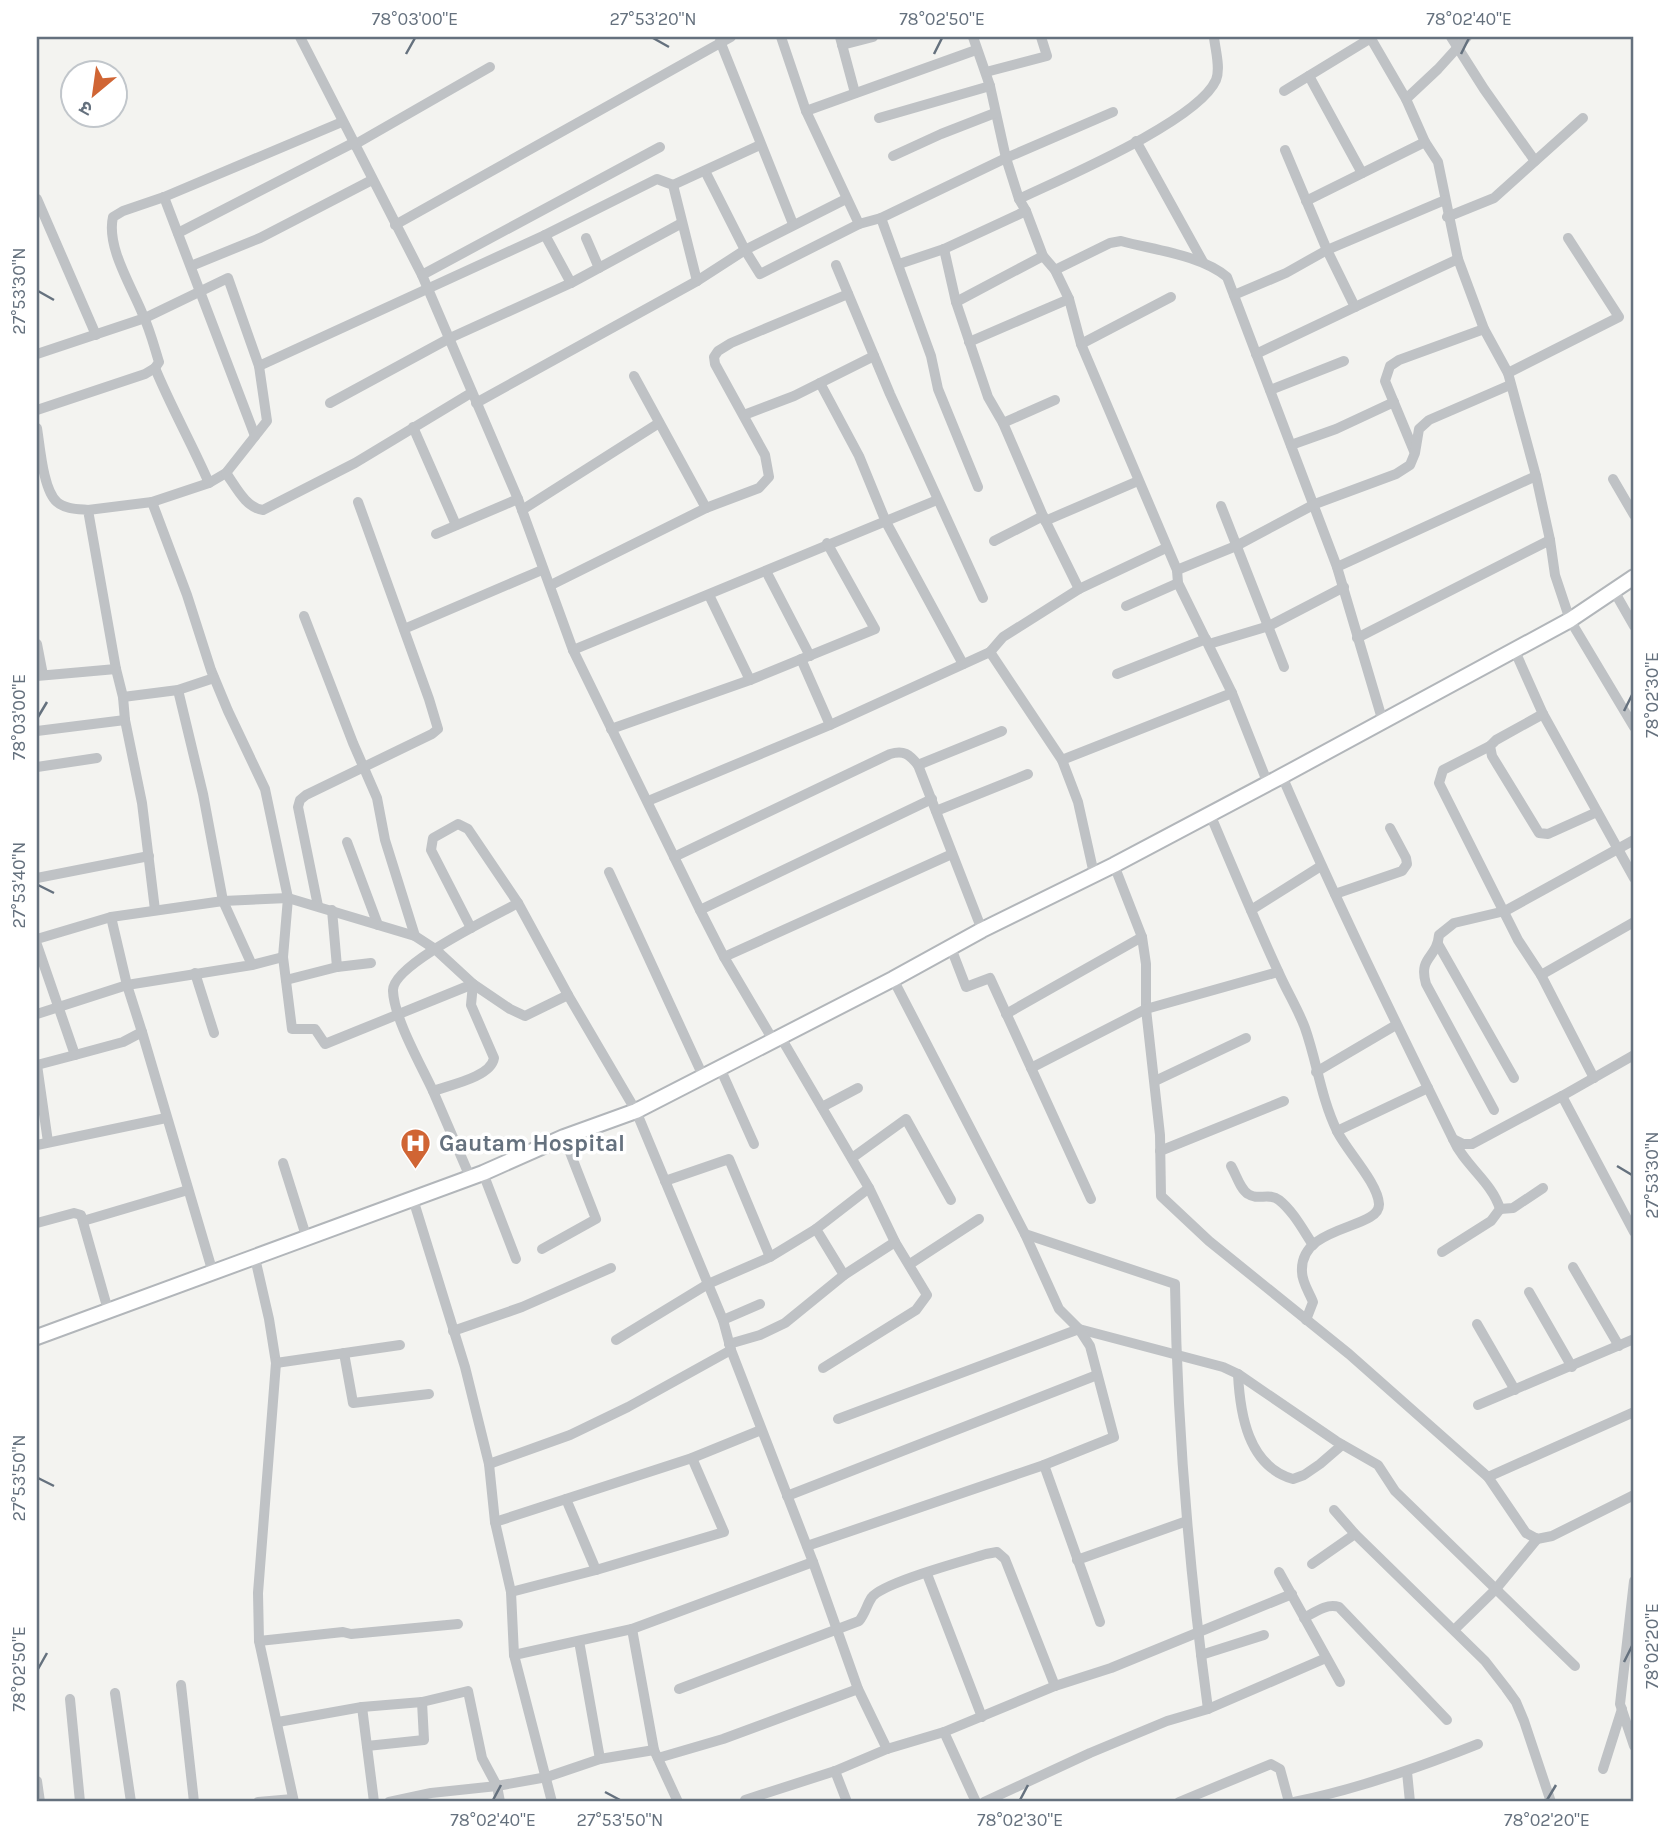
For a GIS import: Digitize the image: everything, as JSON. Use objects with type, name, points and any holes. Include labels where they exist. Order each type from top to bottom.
[{"type":"street","points":[[300,37],[422,275],[520,504],[573,650],[700,910],[724,957],[852,1158],[895,1242],[928,1295],[916,1310],[822,1368]]},
{"type":"street","points":[[781,37],[806,111],[859,224]]},
{"type":"street","points":[[855,93],[841,41],[873,37]]},
{"type":"street","points":[[973,37],[990,86],[1006,158],[1019,199],[1043,256],[1055,270],[1069,299],[1081,344],[1177,570],[1178,583],[1232,693],[1268,784]]},
{"type":"street","points":[[986,72],[1047,56],[1041,37]]},
{"type":"street","points":[[1019,199],[1136,141],[1187,112],[1210,90],[1217,77],[1214,37]]},
{"type":"street","points":[[1284,91],[1371,37],[1406,99],[1437,162],[1458,259],[1484,329],[1509,379],[1536,476],[1555,575],[1570,620],[1634,727]]},
{"type":"street","points":[[1451,37],[1535,161]]},
{"type":"street","points":[[1406,99],[1467,37]]},
{"type":"street","points":[[395,225],[727,38],[760,145],[793,224]]},
{"type":"street","points":[[806,111],[976,50]]},
{"type":"street","points":[[178,233],[353,144],[490,67]]},
{"type":"street","points":[[1309,76],[1362,173]]},
{"type":"street","points":[[879,118],[990,86]]},
{"type":"street","points":[[705,171],[744,250],[760,274],[859,224],[881,218],[1006,158],[1113,112]]},
{"type":"street","points":[[893,156],[995,113]]},
{"type":"street","points":[[1447,217],[1494,198],[1583,118]]},
{"type":"street","points":[[37,410],[145,374],[159,362],[145,318],[112,242],[110,228],[113,217],[342,122]]},
{"type":"street","points":[[1136,141],[1203,262]]},
{"type":"street","points":[[1306,201],[1425,142]]},
{"type":"street","points":[[259,366],[545,235],[657,179],[673,185],[760,145]]},
{"type":"street","points":[[422,275],[660,147]]},
{"type":"street","points":[[1286,150],[1327,250],[1355,307]]},
{"type":"street","points":[[191,266],[260,238],[372,180]]},
{"type":"street","points":[[673,185],[697,281]]},
{"type":"street","points":[[164,197],[255,436]]},
{"type":"street","points":[[37,199],[96,335]]},
{"type":"street","points":[[226,473],[248,503],[255,509],[263,510],[355,463],[413,427],[697,281],[744,250],[846,199]]},
{"type":"street","points":[[1234,295],[1286,274],[1327,250],[1445,200]]},
{"type":"street","points":[[899,264],[944,249],[1026,211]]},
{"type":"street","points":[[881,218],[930,356],[938,389],[978,487]]},
{"type":"street","points":[[330,403],[450,338],[571,283],[682,223]]},
{"type":"street","points":[[545,235],[571,283]]},
{"type":"street","points":[[586,238],[599,268]]},
{"type":"street","points":[[1177,570],[1236,546],[1315,504],[1396,474],[1410,465],[1419,429],[1429,420],[1619,317],[1568,238]]},
{"type":"street","points":[[1055,270],[1110,243],[1121,241],[1203,262],[1227,277],[1315,504],[1344,587],[1383,722]]},
{"type":"street","points":[[944,249],[956,302],[988,397],[1079,589]]},
{"type":"street","points":[[956,302],[1043,256]]},
{"type":"street","points":[[1256,354],[1458,259]]},
{"type":"street","points":[[836,265],[937,500],[983,597]]},
{"type":"street","points":[[37,354],[145,318],[228,278],[259,366],[267,421],[226,473],[209,483],[152,502],[88,510],[67,507],[57,502],[49,491],[37,428]]},
{"type":"street","points":[[551,585],[706,508],[759,488],[769,477],[765,455],[715,364],[714,357],[718,351],[848,294]]},
{"type":"street","points":[[1081,344],[1171,297]]},
{"type":"street","points":[[969,342],[1069,299]]},
{"type":"street","points":[[1415,453],[1385,381],[1390,366],[1399,360],[1484,329]]},
{"type":"street","points":[[744,415],[820,383],[874,356]]},
{"type":"street","points":[[1270,390],[1345,361]]},
{"type":"street","points":[[155,368],[209,483]]},
{"type":"street","points":[[634,376],[706,508]]},
{"type":"street","points":[[820,383],[859,456],[886,522],[963,664]]},
{"type":"street","points":[[1003,424],[1055,400]]},
{"type":"street","points":[[1292,446],[1394,402]]},
{"type":"street","points":[[436,534],[520,504],[659,423]]},
{"type":"street","points":[[413,427],[456,525]]},
{"type":"street","points":[[1337,567],[1536,476]]},
{"type":"street","points":[[1613,479],[1634,515]]},
{"type":"street","points":[[994,541],[1138,481]]},
{"type":"street","points":[[573,650],[937,500]]},
{"type":"street","points":[[152,502],[187,595],[214,678],[265,789],[288,898],[284,957],[292,1029],[315,1029],[326,1044],[473,984]]},
{"type":"street","points":[[318,906],[298,807],[300,800],[306,794],[364,768],[438,729],[358,502]]},
{"type":"street","points":[[1221,506],[1284,667]]},
{"type":"street","points":[[88,510],[123,697],[124,720],[142,803],[155,910]]},
{"type":"street","points":[[1357,638],[1550,540]]},
{"type":"street","points":[[611,729],[750,680],[875,629],[827,544]]},
{"type":"street","points":[[648,802],[830,725],[990,652],[1003,637],[1079,589],[1166,548]]},
{"type":"street","points":[[404,629],[542,570]]},
{"type":"street","points":[[766,571],[806,657],[830,725]]},
{"type":"street","points":[[37,1337],[414,1199],[564,1137],[636,1111],[1268,784],[1570,620],[1634,577]]},
{"type":"street","points":[[1126,606],[1178,583]]},
{"type":"street","points":[[1117,674],[1208,641],[1269,626],[1344,587]]},
{"type":"street","points":[[1614,590],[1634,626]]},
{"type":"street","points":[[709,595],[750,680]]},
{"type":"street","points":[[304,616],[377,798],[385,840],[415,936]]},
{"type":"street","points":[[37,643],[40,676],[116,669]]},
{"type":"street","points":[[1514,649],[1543,714],[1634,878]]},
{"type":"street","points":[[990,652],[1062,760],[1078,802],[1094,874]]},
{"type":"street","points":[[123,697],[178,690],[214,678]]},
{"type":"street","points":[[178,690],[203,794],[223,901],[252,965]]},
{"type":"street","points":[[1062,760],[1232,693]]},
{"type":"street","points":[[1543,714],[1443,770],[1438,783],[1518,940],[1541,975],[1594,1078]]},
{"type":"street","points":[[37,731],[124,720]]},
{"type":"street","points":[[918,765],[1002,732]]},
{"type":"street","points":[[1490,746],[1492,756],[1539,833],[1548,834],[1597,812]]},
{"type":"street","points":[[674,857],[900,751],[910,755],[918,765],[982,930]]},
{"type":"street","points":[[37,767],[97,758]]},
{"type":"street","points":[[936,811],[1028,774]]},
{"type":"street","points":[[1282,776],[1321,866],[1453,1139],[1467,1164],[1493,1193],[1500,1209]]},
{"type":"street","points":[[700,910],[932,799]]},
{"type":"street","points":[[1210,814],[1305,1028],[1316,1072],[1337,1131],[1362,1168],[1377,1195],[1379,1205],[1377,1213],[1371,1218],[1342,1227],[1307,1250],[1301,1271],[1313,1302],[1306,1320]]},
{"type":"street","points":[[471,928],[431,850],[433,838],[458,824],[468,829],[518,903],[636,1111],[723,1320],[730,1347],[813,1562],[858,1689],[887,1749]]},
{"type":"street","points":[[1335,894],[1402,871],[1407,864],[1406,858],[1390,828]]},
{"type":"street","points":[[1494,1110],[1426,984],[1422,971],[1438,944],[1439,935],[1454,923],[1505,911],[1634,841]]},
{"type":"street","points":[[347,842],[378,925]]},
{"type":"street","points":[[724,957],[952,854]]},
{"type":"street","points":[[37,878],[149,856]]},
{"type":"street","points":[[1114,865],[1142,937],[1146,964],[1146,1009],[1155,1080],[1161,1196],[1209,1241],[1306,1320],[1488,1477],[1526,1532],[1537,1539]]},
{"type":"street","points":[[1251,910],[1321,866]]},
{"type":"street","points":[[609,872],[703,1076]]},
{"type":"street","points":[[37,939],[111,917],[223,901],[288,898],[415,936],[435,949],[473,984],[525,1016],[568,995]]},
{"type":"street","points":[[516,1259],[477,1175],[433,1091],[398,1013],[393,992],[394,981],[400,973],[435,949],[518,903]]},
{"type":"street","points":[[332,910],[338,967]]},
{"type":"street","points":[[111,917],[127,985],[213,1273]]},
{"type":"street","points":[[1541,975],[1634,922]]},
{"type":"street","points":[[1006,1014],[1142,937]]},
{"type":"street","points":[[1438,944],[1514,1078]]},
{"type":"street","points":[[37,945],[75,1055]]},
{"type":"street","points":[[951,948],[966,987],[990,978],[1091,1199]]},
{"type":"street","points":[[37,1014],[127,985],[252,965],[284,957]]},
{"type":"street","points":[[286,980],[338,967],[371,963]]},
{"type":"street","points":[[1031,1068],[1146,1009],[1278,972]]},
{"type":"street","points":[[195,973],[214,1033]]},
{"type":"street","points":[[807,1546],[1044,1465],[1114,1437],[1090,1346],[1080,1329],[1059,1309],[1024,1234],[893,979]]},
{"type":"street","points":[[433,1091],[482,1073],[493,1064],[494,1058],[471,1006],[473,984]]},
{"type":"street","points":[[1316,1072],[1396,1025]]},
{"type":"street","points":[[142,1032],[122,1042],[37,1065],[43,1144],[166,1118]]},
{"type":"street","points":[[1155,1080],[1246,1038]]},
{"type":"street","points":[[1453,1139],[1463,1144],[1472,1144],[1562,1097],[1634,1055]]},
{"type":"street","points":[[720,1068],[754,1144]]},
{"type":"street","points":[[822,1108],[858,1088]]},
{"type":"street","points":[[1337,1131],[1428,1088]]},
{"type":"street","points":[[1562,1097],[1634,1233]]},
{"type":"street","points":[[1160,1152],[1284,1101]]},
{"type":"street","points":[[852,1158],[906,1119],[951,1200]]},
{"type":"street","points":[[542,1250],[596,1219],[564,1137]]},
{"type":"street","points":[[665,1181],[729,1159],[770,1257]]},
{"type":"street","points":[[283,1163],[307,1239]]},
{"type":"street","points":[[1231,1166],[1245,1193],[1251,1197],[1270,1195],[1278,1198],[1313,1245]]},
{"type":"street","points":[[616,1340],[708,1284],[770,1257],[816,1229],[869,1188]]},
{"type":"street","points":[[1500,1209],[1513,1208],[1543,1188]]},
{"type":"street","points":[[83,1222],[188,1190]]},
{"type":"street","points":[[414,1199],[465,1367],[489,1464],[495,1522],[511,1592],[514,1655],[552,1802]]},
{"type":"street","points":[[1442,1252],[1491,1222],[1500,1209]]},
{"type":"street","points":[[37,1223],[74,1213],[81,1215],[108,1310]]},
{"type":"street","points":[[910,1264],[979,1219]]},
{"type":"street","points":[[816,1229],[844,1275]]},
{"type":"street","points":[[1024,1234],[1175,1284],[1176,1356],[1187,1521],[1208,1709]]},
{"type":"street","points":[[489,1464],[570,1435],[628,1407],[730,1347],[785,1323],[844,1275],[895,1242]]},
{"type":"street","points":[[255,1258],[276,1363],[258,1593],[259,1641],[293,1800],[258,1802]]},
{"type":"street","points":[[1573,1267],[1619,1346]]},
{"type":"street","points":[[453,1331],[522,1307],[611,1268]]},
{"type":"street","points":[[1529,1292],[1572,1367]]},
{"type":"street","points":[[723,1320],[760,1304]]},
{"type":"street","points":[[1477,1324],[1515,1390]]},
{"type":"street","points":[[838,1419],[1080,1329],[1223,1367],[1238,1374],[1342,1445],[1378,1465],[1395,1491],[1576,1666]]},
{"type":"street","points":[[1478,1405],[1634,1339]]},
{"type":"street","points":[[276,1363],[400,1345]]},
{"type":"street","points":[[344,1353],[353,1403],[429,1394]]},
{"type":"street","points":[[1238,1374],[1245,1430],[1272,1469],[1293,1479],[1304,1475],[1342,1445]]},
{"type":"street","points":[[787,1496],[1097,1375]]},
{"type":"street","points":[[1488,1477],[1634,1412]]},
{"type":"street","points":[[495,1522],[692,1458],[761,1430]]},
{"type":"street","points":[[511,1592],[724,1532],[692,1458]]},
{"type":"street","points":[[1044,1465],[1100,1622]]},
{"type":"street","points":[[1454,1630],[1495,1590],[1537,1539],[1552,1536],[1634,1495]]},
{"type":"street","points":[[566,1499],[596,1570]]},
{"type":"street","points":[[1334,1510],[1355,1534],[1485,1661],[1516,1702],[1551,1802]]},
{"type":"street","points":[[1076,1560],[1187,1521]]},
{"type":"street","points":[[1312,1563],[1355,1534]]},
{"type":"street","points":[[678,1689],[859,1621],[867,1611],[872,1597],[881,1590],[997,1552],[1005,1559],[1055,1686]]},
{"type":"street","points":[[514,1655],[632,1629],[813,1562]]},
{"type":"street","points":[[1279,1572],[1340,1682]]},
{"type":"street","points":[[927,1574],[982,1717]]},
{"type":"street","points":[[1634,1581],[1620,1694],[1634,1746]]},
{"type":"street","points":[[746,1802],[745,1800],[835,1771],[887,1749],[944,1732],[1292,1594]]},
{"type":"street","points":[[1304,1618],[1326,1606],[1339,1606],[1447,1720]]},
{"type":"street","points":[[259,1641],[458,1624]]},
{"type":"street","points":[[632,1629],[656,1754],[678,1802]]},
{"type":"street","points":[[1201,1656],[1264,1635]]},
{"type":"street","points":[[579,1641],[600,1759]]},
{"type":"street","points":[[984,1802],[1101,1748],[1167,1721],[1208,1709],[1326,1658]]},
{"type":"street","points":[[181,1685],[194,1802]]},
{"type":"street","points":[[389,1802],[432,1798],[547,1777],[600,1759],[656,1754],[723,1739],[858,1689]]},
{"type":"street","points":[[278,1722],[362,1707],[422,1702],[468,1691],[482,1758],[497,1786],[500,1802]]},
{"type":"street","points":[[115,1693],[131,1802]]},
{"type":"street","points":[[70,1699],[80,1802]]},
{"type":"street","points":[[367,1746],[425,1740],[422,1702]]},
{"type":"street","points":[[362,1707],[374,1802]]},
{"type":"street","points":[[1604,1769],[1627,1715]]},
{"type":"street","points":[[944,1732],[976,1802]]},
{"type":"street","points":[[1179,1802],[1271,1764],[1280,1769],[1292,1802],[1347,1797],[1478,1744]]},
{"type":"street","points":[[835,1771],[847,1802]]},
{"type":"street","points":[[1407,1772],[1410,1802]]},
{"type":"street","points":[[37,1782],[40,1802]]},
{"type":"place","name":"Gautam Hospital","points":[[416,1170]]}]
